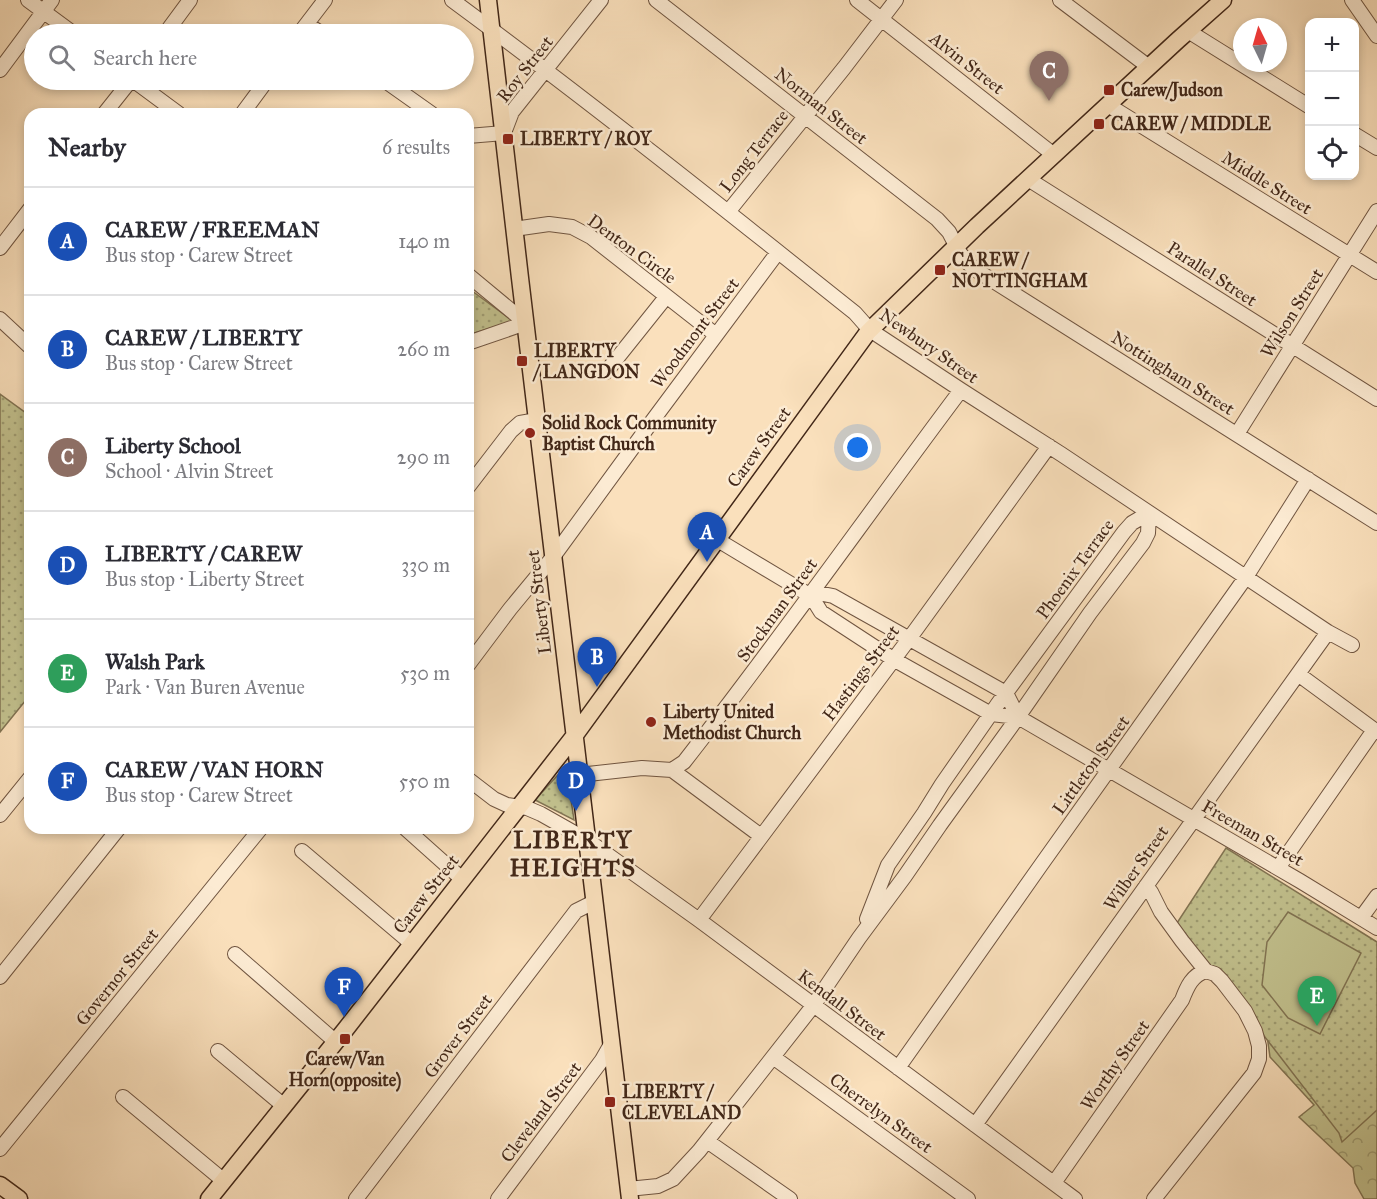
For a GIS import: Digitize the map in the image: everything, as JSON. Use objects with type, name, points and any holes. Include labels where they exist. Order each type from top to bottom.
[{"type":"main road","name":"Liberty Street","points":[[488,0],[629,1194]]},
{"type":"main road","name":"Carew Street","points":[[209,1199],[336,1042],[575,735],[870,330],[956,246],[1223,0]]},
{"type":"main road","points":[[0,1185],[19,1199]]},
{"type":"street","points":[[28,0],[60,24]]},
{"type":"street","points":[[35,24],[52,0]]},
{"type":"street","points":[[172,24],[190,0]]},
{"type":"street","points":[[308,24],[325,0]]},
{"type":"street","name":"Newbury Street","points":[[452,0],[728,212],[855,313],[870,330],[1328,632],[1352,645]]},
{"type":"street","name":"Roy Street","points":[[504,133],[512,112],[601,0]]},
{"type":"street","name":"Norman Street","points":[[656,0],[937,219],[948,230],[956,246]]},
{"type":"street","name":"Alvin Street","points":[[857,0],[1054,155]]},
{"type":"street","name":"Long Terrace","points":[[728,212],[896,0]]},
{"type":"street","points":[[1060,0],[1149,67]]},
{"type":"street","points":[[1352,0],[1377,36]]},
{"type":"street","points":[[1188,31],[1305,104]]},
{"type":"street","points":[[0,70],[24,38]]},
{"type":"street","points":[[109,108],[124,90]]},
{"type":"street","points":[[146,90],[171,108]]},
{"type":"street","points":[[249,108],[261,90]]},
{"type":"street","points":[[398,90],[424,108]]},
{"type":"street","name":"Middle Street","points":[[1108,105],[1377,272]]},
{"type":"street","points":[[474,136],[504,133]]},
{"type":"street","points":[[1359,137],[1377,148]]},
{"type":"street","name":"Parallel Street","points":[[1028,179],[1377,399]]},
{"type":"street","name":"Wilson Street","points":[[1237,434],[1377,211]]},
{"type":"street","points":[[0,248],[24,217]]},
{"type":"street","name":"Denton Circle","points":[[514,229],[549,224],[572,227],[591,237],[716,335]]},
{"type":"street","name":"Nottingham Street","points":[[956,246],[960,254],[976,270],[1377,523]]},
{"type":"street","name":"Woodmont Street","points":[[474,657],[553,557],[778,252]]},
{"type":"street","points":[[474,279],[526,323]]},
{"type":"street","points":[[606,372],[666,297]]},
{"type":"street","points":[[0,320],[24,342]]},
{"type":"street","points":[[474,341],[526,323]]},
{"type":"street","name":"Stockman Street","points":[[672,770],[684,762],[811,596],[961,390]]},
{"type":"street","points":[[474,479],[511,431],[520,423],[537,420]]},
{"type":"street","name":"Hastings Street","points":[[699,920],[909,639],[1049,446]]},
{"type":"street","name":"Littleton Street","points":[[898,1068],[1246,577],[1308,479]]},
{"type":"street","name":"Phoenix Terrace","points":[[859,938],[888,865],[936,794],[1006,693],[1131,523],[1149,513]]},
{"type":"street","name":"Phoenix Terrace","points":[[629,1194],[674,1179],[707,1141],[813,1005],[1086,619],[1143,543],[1148,533],[1149,513]]},
{"type":"street","points":[[716,540],[811,596],[821,612],[893,659],[991,714],[1018,717]]},
{"type":"street","points":[[1081,592],[1097,604]]},
{"type":"street","points":[[811,596],[818,593],[833,596],[1006,693],[1018,717]]},
{"type":"street","points":[[1071,606],[1086,619]]},
{"type":"street","name":"Wilber Street","points":[[975,1125],[1328,632]]},
{"type":"street","points":[[1278,868],[1376,731],[1298,674]]},
{"type":"street","name":"Freeman Street","points":[[1018,717],[1377,928]]},
{"type":"street","points":[[579,776],[642,768],[672,770],[761,837]]},
{"type":"street","name":"Kendall Street","points":[[474,784],[507,806],[541,814],[587,840],[699,920],[1075,1199]]},
{"type":"street","points":[[0,815],[24,785]]},
{"type":"street","points":[[936,794],[953,807]]},
{"type":"street","points":[[924,813],[940,825]]},
{"type":"street","points":[[0,976],[114,834]]},
{"type":"street","name":"Governor Street","points":[[0,1149],[256,834]]},
{"type":"street","points":[[412,834],[462,879]]},
{"type":"street","points":[[302,850],[412,944]]},
{"type":"street","points":[[1146,886],[1177,934],[1206,971],[1215,974],[1238,1000],[1258,1038],[1260,1053],[1254,1072],[1154,1199]]},
{"type":"street","points":[[1361,918],[1377,896]]},
{"type":"street","name":"Grover Street","points":[[356,1199],[576,911],[594,902]]},
{"type":"street","points":[[235,954],[336,1042]]},
{"type":"street","name":"Worthy Street","points":[[1054,1183],[1152,1045],[1182,1000],[1191,981],[1206,971]]},
{"type":"street","name":"Cleveland Street","points":[[498,1199],[602,1060],[610,1046]]},
{"type":"street","points":[[218,1051],[284,1106]]},
{"type":"street","name":"Cherrelyn Street","points":[[773,1057],[968,1199]]},
{"type":"street","points":[[123,1097],[224,1181]]},
{"type":"street","points":[[707,1141],[790,1199]]},
{"type":"green space","points":[[474,292],[513,321],[474,333]]},
{"type":"green space","points":[[0,394],[24,412],[24,702],[0,732]]},
{"type":"green space","points":[[566,766],[574,820],[535,800]]},
{"type":"green space","points":[[1226,848],[1377,942],[1377,1110],[1342,1142],[1339,1133],[1177,923]]},
{"type":"green space","points":[[1288,912],[1361,953],[1320,1034],[1288,1018],[1262,985],[1267,942]]},
{"type":"green space","points":[[1263,1006],[1377,1027],[1377,1199],[1364,1199],[1355,1183],[1353,1168],[1299,1117],[1314,1105],[1270,1057]]},
{"type":"place","name":"Carew/Judson","points":[[1109,90]]},
{"type":"place","name":"Liberty School","points":[[1049,101]]},
{"type":"place","name":"CAREW / MIDDLE","points":[[1099,124]]},
{"type":"place","name":"LIBERTY / ROY","points":[[508,139]]},
{"type":"place","name":"CAREW / NOTTINGHAM","points":[[940,270]]},
{"type":"place","name":"LIBERTY / LANGDON","points":[[522,361]]},
{"type":"place","name":"Solid Rock Community Baptist Church","points":[[530,433]]},
{"type":"place","name":"CAREW / FREEMAN","points":[[707,562]]},
{"type":"place","name":"CAREW / LIBERTY","points":[[597,687]]},
{"type":"place","name":"Liberty United Methodist Church","points":[[651,722]]},
{"type":"place","name":"LIBERTY / CAREW","points":[[576,811]]},
{"type":"place","name":"CAREW / VAN HORN","points":[[344,1017]]},
{"type":"place","name":"Walsh Park","points":[[1317,1026]]},
{"type":"place","name":"Carew/Van Horn(opposite)","points":[[345,1039]]},
{"type":"place","name":"LIBERTY / CLEVELAND","points":[[610,1102]]},
{"type":"district","name":"LIBERTY HEIGHTS","points":[[573,854]]}]
